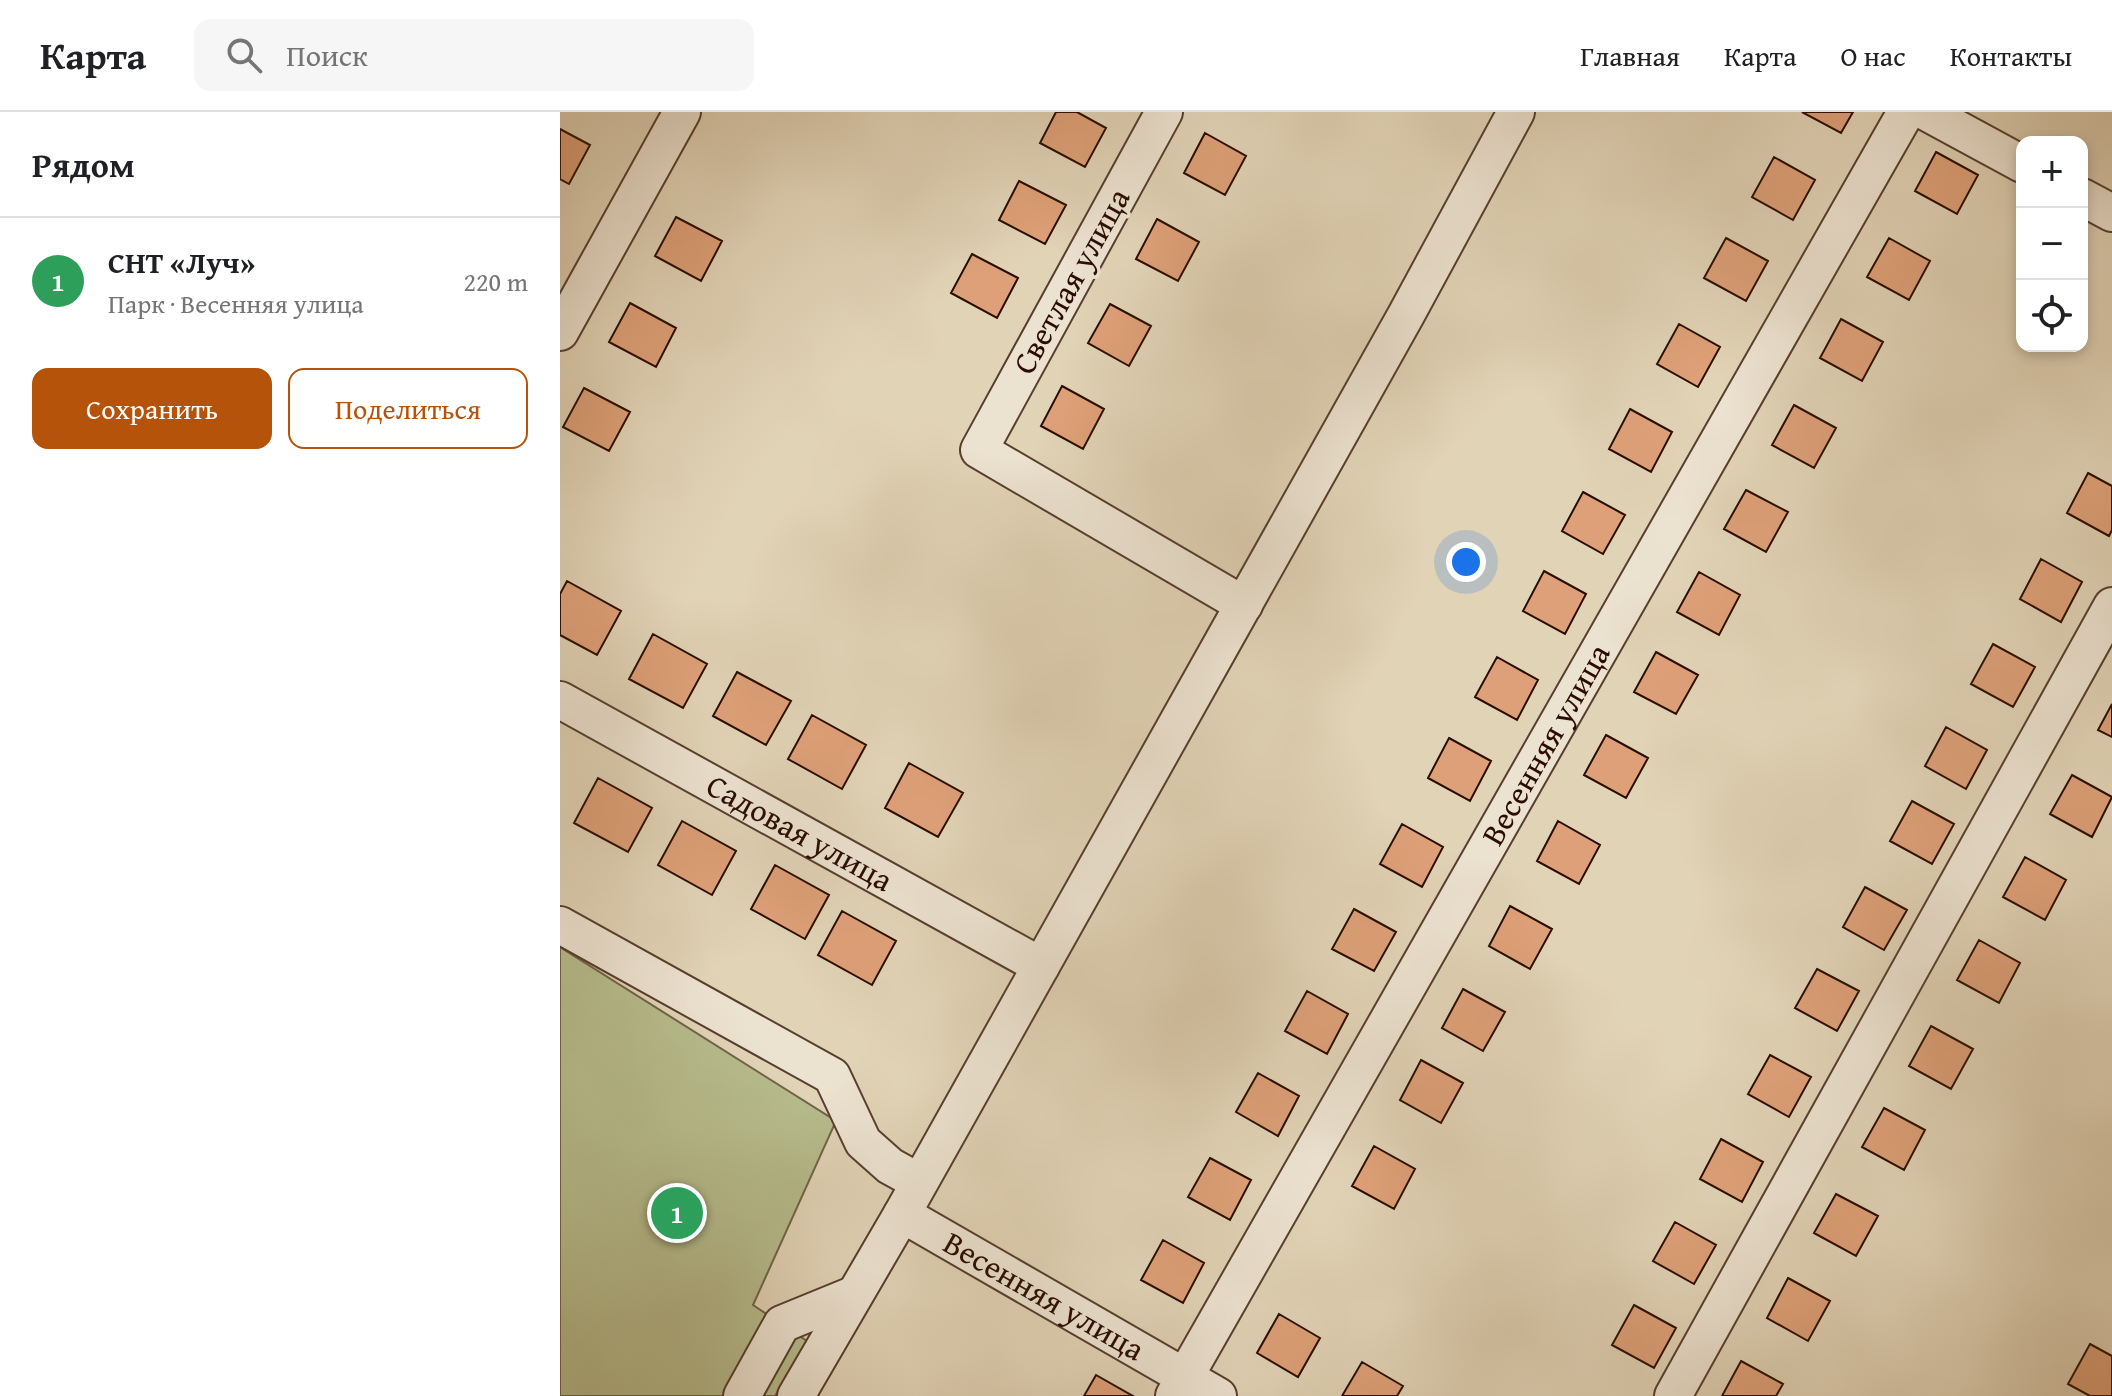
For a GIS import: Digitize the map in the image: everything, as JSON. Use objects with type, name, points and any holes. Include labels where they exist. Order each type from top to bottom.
[{"type":"street","points":[[560,332],[682,112]]},
{"type":"street","name":"Светлая улица","points":[[1164,112],[979,450],[1244,605]]},
{"type":"street","points":[[796,1396],[902,1214],[1244,605],[1516,112]]},
{"type":"street","name":"Весенняя улица","points":[[1180,1386],[1906,112]]},
{"type":"street","points":[[1926,112],[2016,161]]},
{"type":"street","points":[[2088,200],[2112,213]]},
{"type":"street","points":[[1673,1396],[2112,606]]},
{"type":"street","name":"Садовая улица","points":[[560,700],[1041,966]]},
{"type":"street","points":[[560,925],[832,1076],[863,1142],[890,1166],[919,1182]]},
{"type":"street","name":"Весенняя улица","points":[[902,1214],[1180,1386],[1218,1396]]},
{"type":"street","points":[[742,1396],[782,1324],[853,1295]]},
{"type":"green space","points":[[560,947],[836,1121],[753,1305],[807,1341],[775,1396],[560,1396]]},
{"type":"building","points":[[1056,112],[1077,112],[1106,128],[1085,167],[1040,143]]},
{"type":"building","points":[[1802,112],[1853,112],[1841,133]]},
{"type":"building","points":[[560,129],[590,145],[569,184],[560,179]]},
{"type":"building","points":[[1205,133],[1246,156],[1225,195],[1184,173]]},
{"type":"building","points":[[1936,152],[1978,175],[1957,214],[1915,191]]},
{"type":"building","points":[[1774,157],[1815,180],[1793,220],[1752,197]]},
{"type":"building","points":[[1019,181],[1066,205],[1045,244],[999,220]]},
{"type":"building","points":[[676,217],[722,241],[701,281],[655,256]]},
{"type":"building","points":[[1157,219],[1199,242],[1178,281],[1136,259]]},
{"type":"building","points":[[1726,238],[1768,261],[1746,301],[1704,278]]},
{"type":"building","points":[[1889,238],[1930,261],[1909,300],[1867,277]]},
{"type":"building","points":[[972,254],[1018,278],[997,318],[951,293]]},
{"type":"building","points":[[630,303],[676,328],[656,367],[609,342]]},
{"type":"building","points":[[1110,304],[1151,326],[1129,366],[1088,343]]},
{"type":"building","points":[[1841,319],[1883,342],[1862,381],[1820,358]]},
{"type":"building","points":[[1679,324],[1720,347],[1698,387],[1657,364]]},
{"type":"building","points":[[1062,386],[1104,409],[1083,449],[1041,426]]},
{"type":"building","points":[[584,388],[630,412],[609,451],[563,427]]},
{"type":"building","points":[[1794,405],[1836,428],[1814,468],[1772,445]]},
{"type":"building","points":[[1630,409],[1672,432],[1651,472],[1609,449]]},
{"type":"building","points":[[2088,473],[2112,486],[2112,530],[2109,536],[2067,513]]},
{"type":"building","points":[[1746,490],[1788,512],[1766,552],[1724,529]]},
{"type":"building","points":[[1583,492],[1625,515],[1603,554],[1562,531]]},
{"type":"building","points":[[2041,559],[2082,582],[2061,622],[2020,599]]},
{"type":"building","points":[[1544,571],[1586,594],[1565,634],[1523,611]]},
{"type":"building","points":[[1699,572],[1740,595],[1719,635],[1677,612]]},
{"type":"building","points":[[567,581],[621,611],[597,655],[560,635],[560,594]]},
{"type":"building","points":[[653,634],[707,664],[683,708],[629,679]]},
{"type":"building","points":[[1993,644],[2035,667],[2013,707],[1971,684]]},
{"type":"building","points":[[1656,652],[1698,675],[1676,714],[1634,692]]},
{"type":"building","points":[[1497,657],[1538,680],[1517,720],[1475,697]]},
{"type":"building","points":[[737,672],[791,701],[766,745],[713,716]]},
{"type":"building","points":[[2112,704],[2112,737],[2098,730]]},
{"type":"building","points":[[812,715],[866,745],[842,789],[788,759]]},
{"type":"building","points":[[1946,727],[1987,750],[1966,789],[1925,766]]},
{"type":"building","points":[[1606,735],[1648,758],[1626,798],[1584,775]]},
{"type":"building","points":[[1449,738],[1491,761],[1470,801],[1428,778]]},
{"type":"building","points":[[909,763],[963,793],[938,837],[885,808]]},
{"type":"building","points":[[2072,775],[2112,797],[2092,837],[2050,814]]},
{"type":"building","points":[[598,778],[652,808],[628,852],[574,823]]},
{"type":"building","points":[[1912,801],[1954,824],[1932,864],[1890,841]]},
{"type":"building","points":[[682,821],[736,851],[712,895],[658,865]]},
{"type":"building","points":[[1558,821],[1600,845],[1579,884],[1537,861]]},
{"type":"building","points":[[1402,824],[1443,847],[1422,887],[1380,864]]},
{"type":"building","points":[[2025,857],[2066,880],[2045,920],[2003,897]]},
{"type":"building","points":[[775,865],[829,895],[805,939],[751,909]]},
{"type":"building","points":[[1865,887],[1907,910],[1884,950],[1843,927]]},
{"type":"building","points":[[1510,906],[1552,929],[1530,969],[1489,946]]},
{"type":"building","points":[[1354,909],[1396,932],[1374,971],[1332,949]]},
{"type":"building","points":[[842,911],[896,941],[872,985],[818,955]]},
{"type":"building","points":[[1979,940],[2020,963],[1999,1003],[1957,980]]},
{"type":"building","points":[[1817,969],[1859,991],[1837,1031],[1795,1008]]},
{"type":"building","points":[[1463,989],[1505,1012],[1483,1051],[1442,1028]]},
{"type":"building","points":[[1307,991],[1348,1014],[1327,1054],[1285,1031]]},
{"type":"building","points":[[1931,1026],[1973,1049],[1951,1089],[1909,1066]]},
{"type":"building","points":[[1770,1055],[1811,1077],[1789,1117],[1748,1094]]},
{"type":"building","points":[[1421,1060],[1463,1083],[1441,1123],[1400,1100]]},
{"type":"building","points":[[1258,1073],[1299,1096],[1278,1136],[1236,1112]]},
{"type":"building","points":[[1884,1108],[1925,1130],[1904,1170],[1862,1147]]},
{"type":"building","points":[[1721,1139],[1763,1162],[1742,1202],[1700,1179]]},
{"type":"building","points":[[1374,1146],[1415,1169],[1394,1209],[1352,1186]]},
{"type":"building","points":[[1210,1158],[1251,1180],[1230,1220],[1188,1197]]},
{"type":"building","points":[[1836,1194],[1878,1216],[1856,1256],[1814,1233]]},
{"type":"building","points":[[1675,1222],[1716,1245],[1694,1284],[1653,1261]]},
{"type":"building","points":[[1163,1240],[1204,1263],[1183,1303],[1141,1280]]},
{"type":"building","points":[[1788,1278],[1830,1301],[1808,1341],[1767,1318]]},
{"type":"building","points":[[1634,1305],[1676,1328],[1654,1368],[1612,1345]]},
{"type":"building","points":[[1279,1314],[1320,1338],[1298,1377],[1257,1353]]},
{"type":"building","points":[[2090,1344],[2112,1356],[2112,1396],[2090,1396],[2068,1384]]},
{"type":"building","points":[[1741,1361],[1783,1384],[1776,1396],[1722,1396]]},
{"type":"building","points":[[1362,1362],[1403,1386],[1397,1396],[1342,1396]]},
{"type":"building","points":[[1096,1375],[1133,1396],[1084,1396]]},
{"type":"place","name":"СНТ «Луч»","points":[[677,1213]]}]
